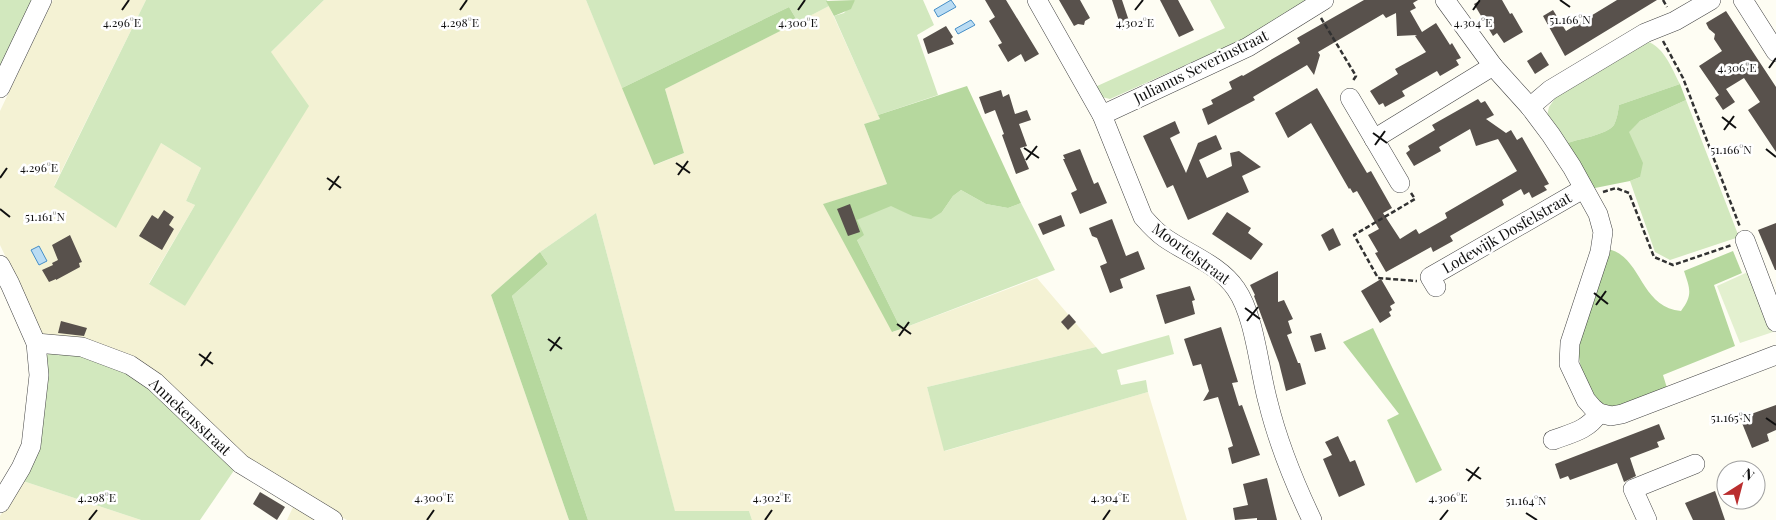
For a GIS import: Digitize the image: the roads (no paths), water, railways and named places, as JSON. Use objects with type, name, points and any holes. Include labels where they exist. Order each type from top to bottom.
[{"type":"street","points":[[0,88],[42,0]]},
{"type":"street","name":"Moortelstraat","points":[[1036,0],[1102,115],[1143,217],[1164,238],[1218,271],[1237,290],[1249,318],[1268,402],[1282,449],[1291,476],[1312,520]]},
{"type":"street","points":[[1445,0],[1493,66],[1530,107],[1556,143],[1572,167],[1598,214],[1603,232],[1600,252],[1570,343],[1569,364],[1586,400],[1593,408],[1600,413],[1611,416],[1622,414],[1776,355]]},
{"type":"street","points":[[1530,107],[1550,90],[1645,34],[1675,21],[1711,0]]},
{"type":"street","points":[[1742,0],[1776,52]]},
{"type":"street","name":"Julianus Severinstraat","points":[[1102,115],[1248,47],[1319,3]]},
{"type":"street","points":[[1374,139],[1493,66]]},
{"type":"street","points":[[1350,98],[1400,183]]},
{"type":"street","name":"Lodewijk Dosfelstraat","points":[[1429,281],[1585,193]]},
{"type":"street","points":[[1745,240],[1776,322]]},
{"type":"street","points":[[0,265],[36,343],[39,375],[31,446],[21,468],[0,503]]},
{"type":"street","name":"Annekensstraat","points":[[36,343],[82,347],[130,365],[154,382],[241,464],[333,520]]},
{"type":"street","points":[[1553,440],[1591,424],[1600,413]]},
{"type":"street","points":[[1647,520],[1633,489],[1695,464]]},
{"type":"water","points":[[951,0],[956,7],[938,17],[934,10]]},
{"type":"water","points":[[971,20],[975,25],[958,34],[955,29]]},
{"type":"water","points":[[39,246],[47,261],[39,265],[31,250]]}]
